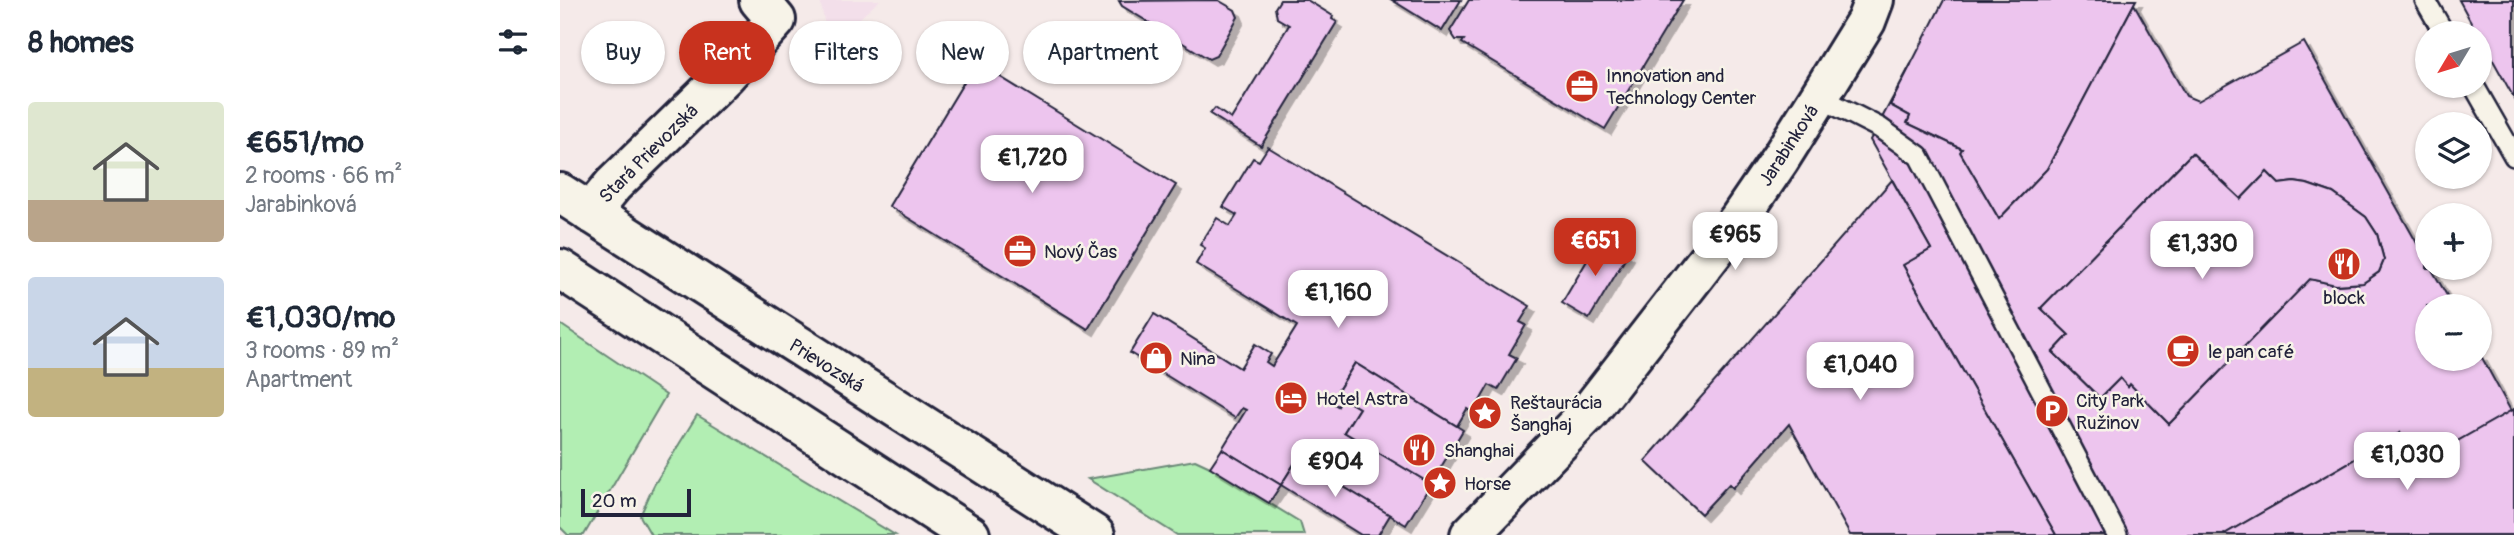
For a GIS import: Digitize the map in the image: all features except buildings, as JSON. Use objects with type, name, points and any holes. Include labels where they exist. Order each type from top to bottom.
[{"type":"main road","name":"Stará Prievozská","points":[[575,203],[613,185],[726,75],[775,20],[759,0]]},
{"type":"main road","name":"Jarabinková","points":[[1469,535],[1589,412],[1739,219],[1780,159],[1866,21],[1874,0]]},
{"type":"main road","name":"Prievozská","points":[[575,203],[1096,535]]},
{"type":"main road","points":[[560,269],[970,535]]},
{"type":"lane","points":[[2425,0],[2437,21]]},
{"type":"lane","points":[[1819,97],[1880,128],[1919,156],[2117,535]]},
{"type":"lane","points":[[2481,98],[2514,156]]},
{"type":"shaded area","points":[[820,0],[880,0],[857,21],[824,21]]},
{"type":"green space","points":[[560,324],[666,395],[584,535],[568,535],[560,527]]},
{"type":"green space","points":[[697,415],[895,535],[651,535],[640,516],[654,485]]},
{"type":"green space","points":[[1195,460],[1300,522],[1304,535],[1177,535],[1088,479]]},
{"type":"place","name":"Innovation and Technology Center","points":[[1582,86]]},
{"type":"place","name":"Nový Čas","points":[[1020,251]]},
{"type":"place","name":"block","points":[[2344,264]]},
{"type":"place","name":"le pan café","points":[[2183,351]]},
{"type":"place","name":"Nina","points":[[1156,358]]},
{"type":"place","name":"Hotel Astra","points":[[1291,398]]},
{"type":"place","name":"City Park Ružinov","points":[[2052,411]]},
{"type":"place","name":"Reštaurácia Šanghaj","points":[[1485,413]]},
{"type":"place","name":"Shanghai","points":[[1419,450]]},
{"type":"place","name":"Horse","points":[[1440,483]]}]
